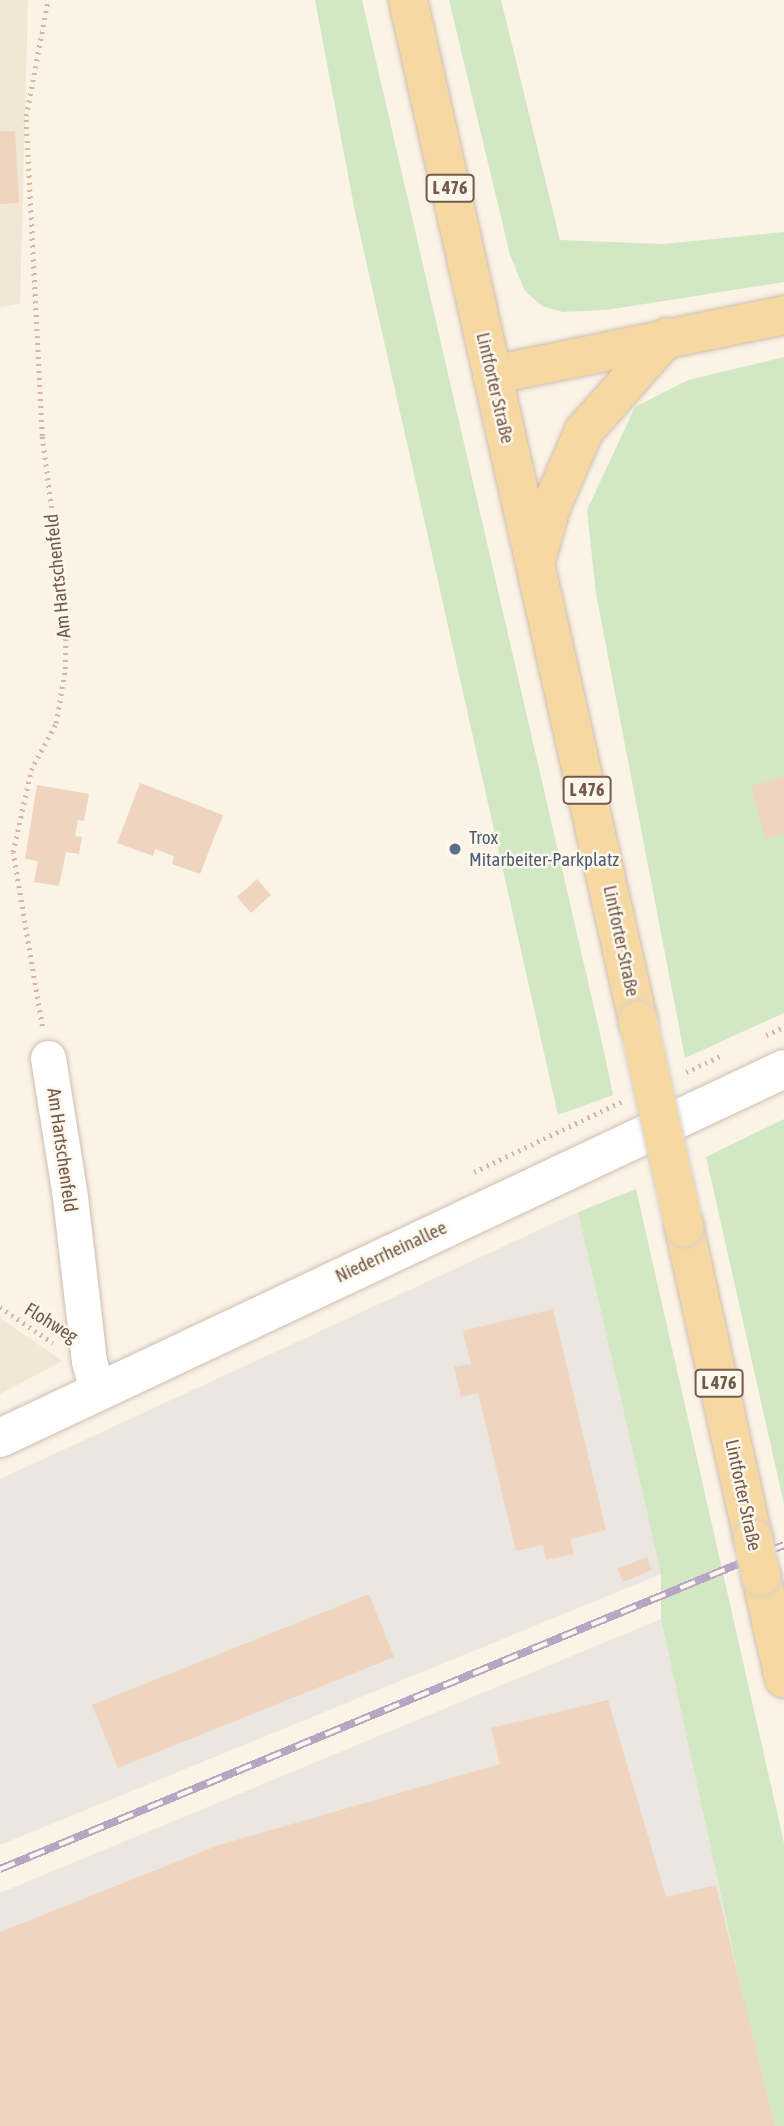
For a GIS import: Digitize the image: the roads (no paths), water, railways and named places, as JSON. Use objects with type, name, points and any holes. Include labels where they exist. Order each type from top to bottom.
[{"type":"main road","name":"Lintforter Straße","points":[[408,0],[492,375],[537,558],[784,1678]]},
{"type":"main road","points":[[492,375],[784,315]]},
{"type":"main road","points":[[537,558],[551,507],[584,431],[667,337]]},
{"type":"main road","name":"Niederrheinallee","points":[[0,1438],[93,1376],[784,1069]]},
{"type":"street","name":"Am Hartschenfeld","points":[[48,1058],[70,1196],[93,1376]]},
{"type":"railway","points":[[0,1869],[784,1545]]},
{"type":"place","name":"Trox Mitarbeiter-Parkplatz","points":[[455,849]]}]
